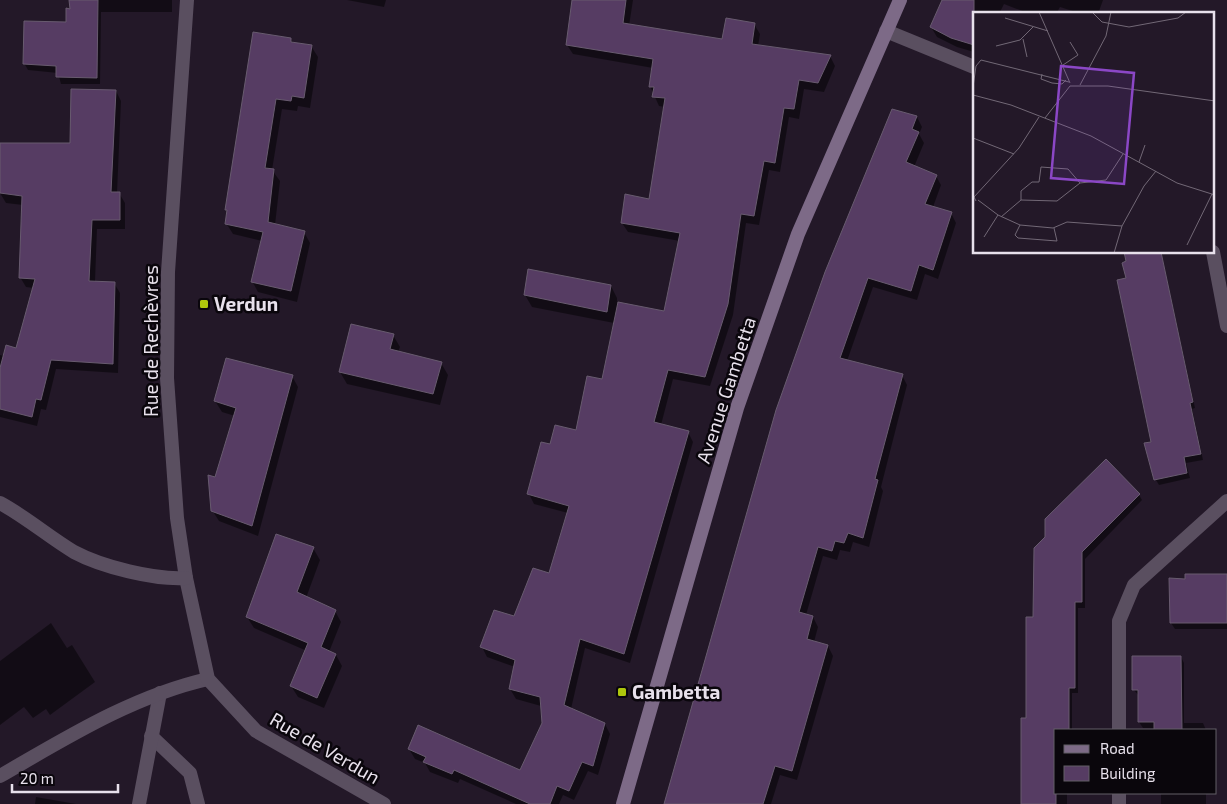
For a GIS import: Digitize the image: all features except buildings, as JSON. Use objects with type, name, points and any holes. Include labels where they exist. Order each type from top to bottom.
[{"type":"main road","name":"Avenue Gambetta","points":[[623,804],[737,408],[798,234],[900,0]]},
{"type":"street","name":"Rue de Rechèvres","points":[[187,0],[168,272],[167,378],[177,518],[186,578],[208,679]]},
{"type":"street","points":[[886,31],[973,67]]},
{"type":"street","points":[[1213,254],[1227,326]]},
{"type":"street","points":[[1119,729],[1119,620],[1134,585],[1227,501]]},
{"type":"street","points":[[0,503],[75,552],[129,571],[166,579],[186,578]]},
{"type":"street","points":[[0,776],[80,730],[160,693],[208,679]]},
{"type":"street","name":"Rue de Verdun","points":[[208,679],[256,731],[384,804]]},
{"type":"street","points":[[138,804],[160,693]]},
{"type":"street","points":[[150,736],[190,772],[198,804]]},
{"type":"place","name":"Verdun","points":[[204,304]]},
{"type":"place","name":"Gambetta","points":[[622,692]]}]
